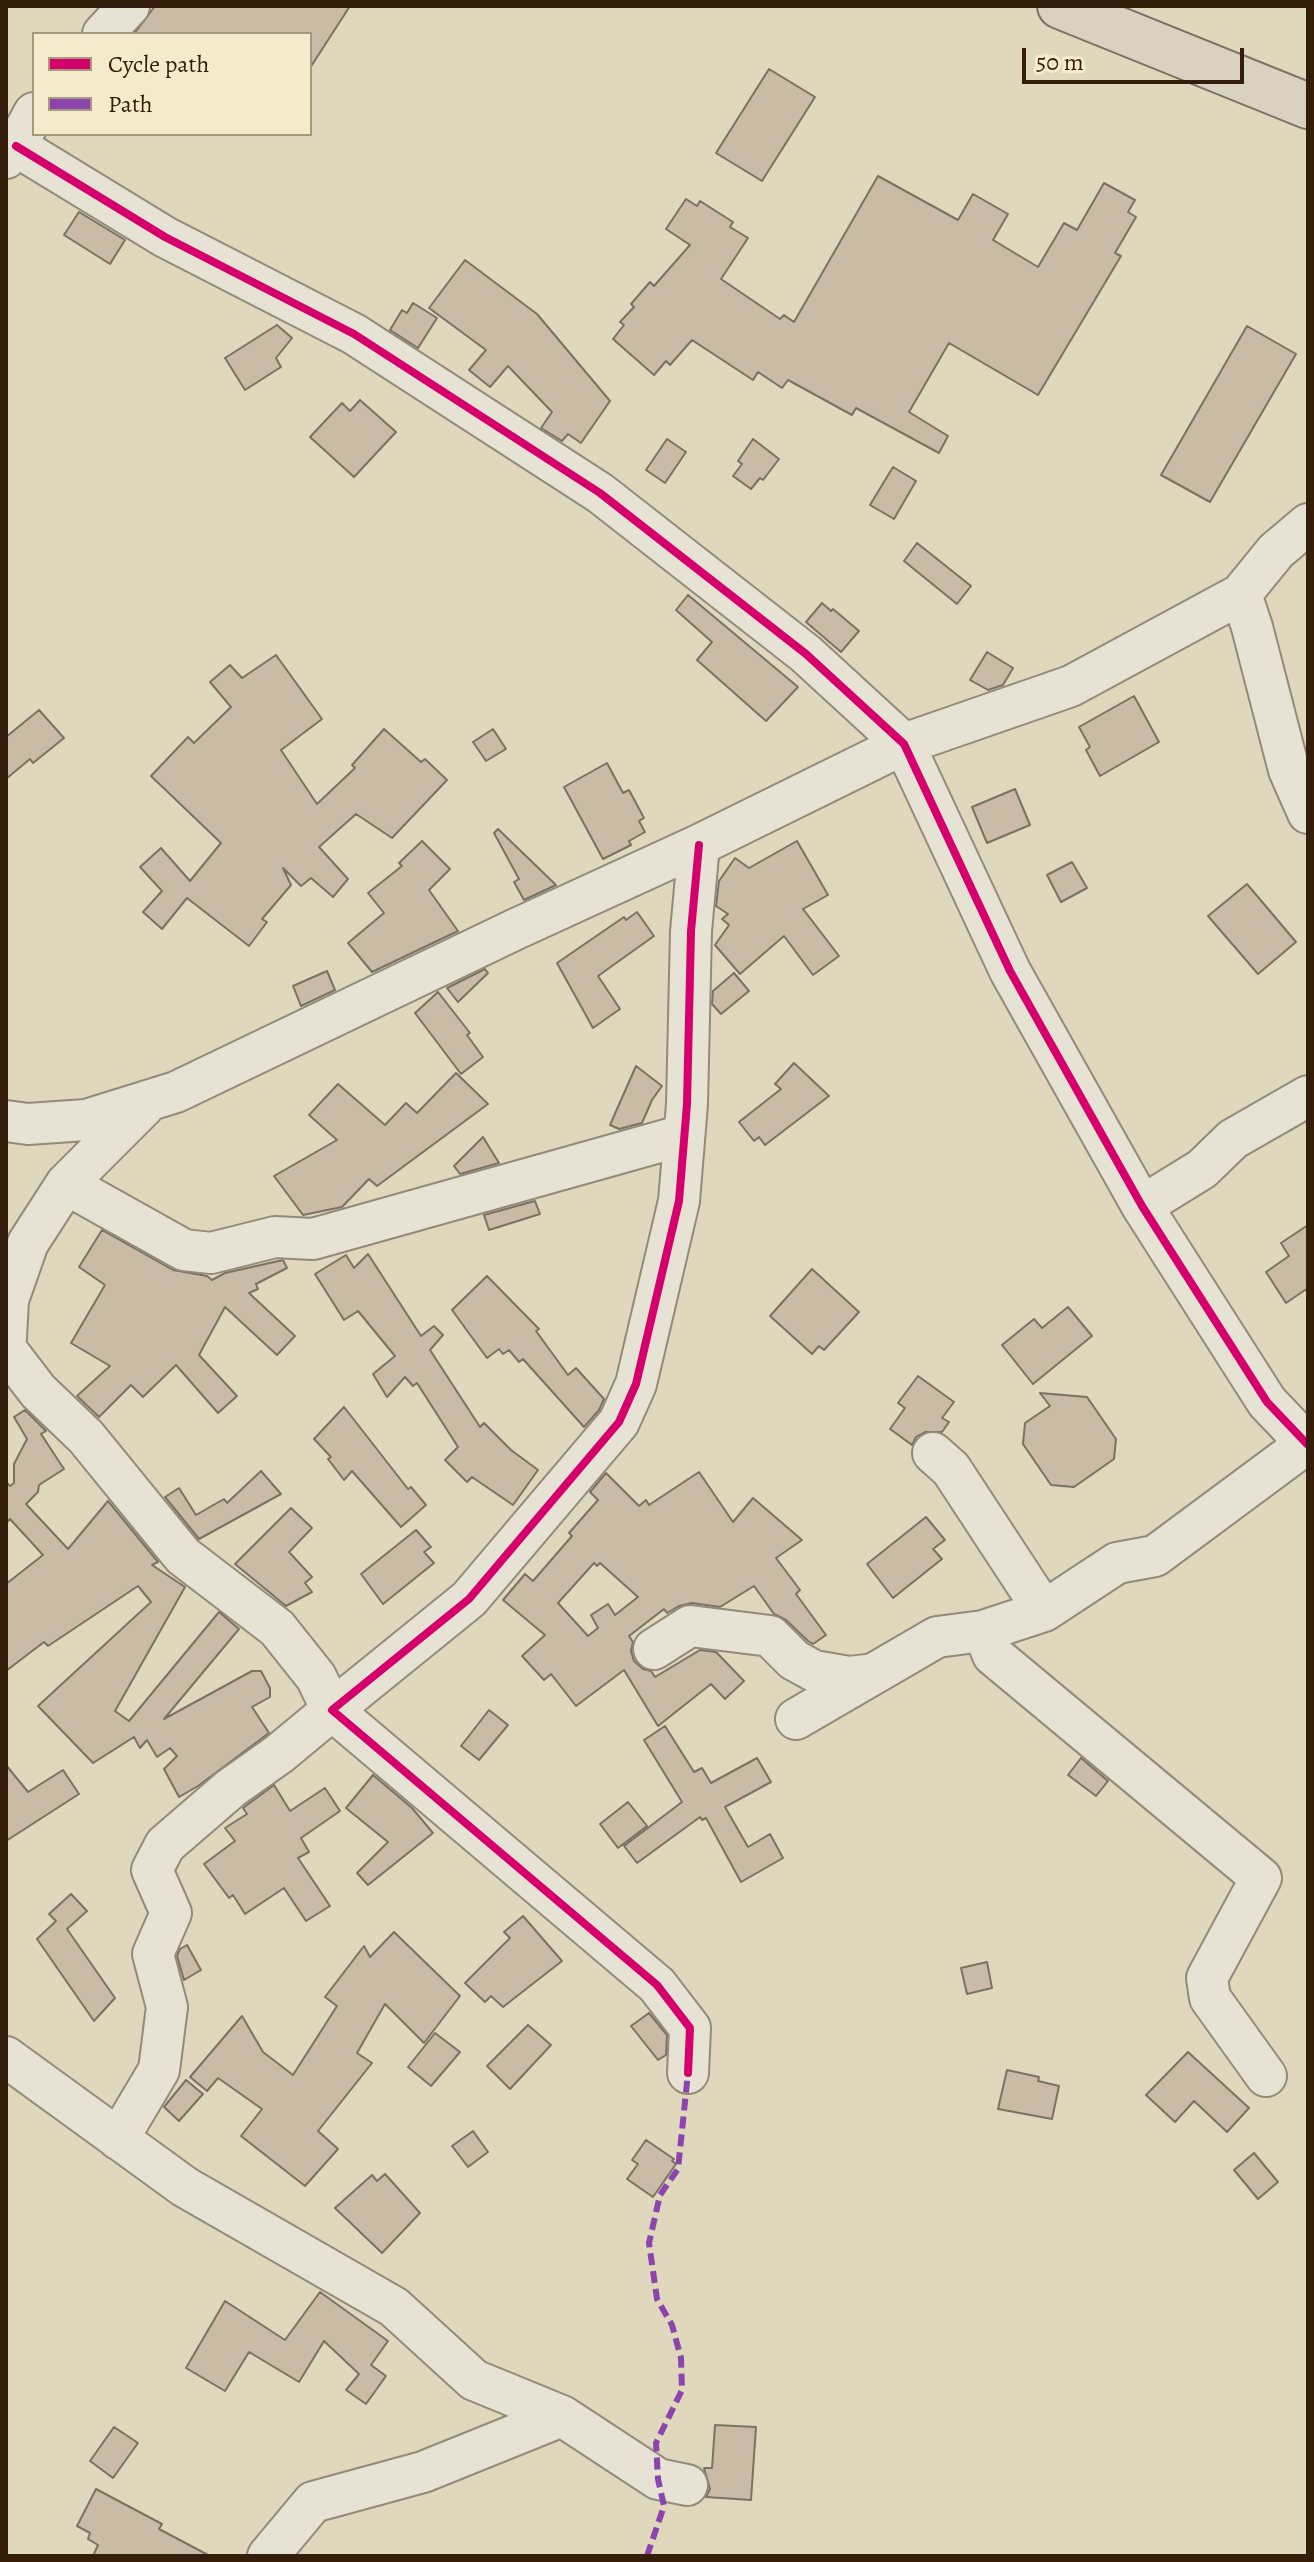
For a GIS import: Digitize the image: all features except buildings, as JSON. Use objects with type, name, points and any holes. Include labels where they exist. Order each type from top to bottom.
[{"type":"highway","points":[[1060,6],[1308,106]]},
{"type":"street","points":[[105,32],[129,6]]},
{"type":"street","points":[[19,139],[165,237],[354,334],[600,493],[806,654],[904,744],[1010,971],[1142,1206],[1267,1402],[1307,1444],[1155,1556],[1117,1563],[1044,1611],[983,1631],[937,1637],[796,1719]]},
{"type":"street","points":[[6,1121],[28,1124],[86,1120],[147,1103],[190,1086],[699,845],[904,744],[1071,686],[1241,594],[1276,551],[1308,524]]},
{"type":"street","points":[[1241,594],[1289,770],[1308,813]]},
{"type":"street","points":[[118,2139],[159,2070],[167,2007],[153,1954],[171,1913],[152,1870],[165,1845],[231,1788],[279,1754],[469,1599],[619,1422],[636,1384],[679,1201],[699,845]]},
{"type":"street","points":[[1142,1206],[1202,1169],[1233,1139],[1308,1096]]},
{"type":"street","points":[[6,1338],[8,1300],[28,1243],[66,1184],[147,1103]]},
{"type":"street","points":[[66,1184],[184,1250],[211,1253],[275,1237],[313,1239],[684,1135]]},
{"type":"street","points":[[6,1349],[38,1391],[86,1437],[183,1556],[277,1628],[316,1677],[332,1710],[657,1985],[690,2028],[688,2073]]},
{"type":"street","points":[[933,1453],[951,1469],[1044,1611]]},
{"type":"street","points":[[654,1649],[690,1626],[770,1636],[794,1660],[814,1671],[849,1677],[867,1675]]},
{"type":"street","points":[[983,1631],[993,1655],[1261,1878],[1207,1978],[1210,1998],[1266,2076]]},
{"type":"street","points":[[6,2057],[185,2187],[394,2307],[474,2380],[562,2416],[658,2479],[687,2485]]},
{"type":"street","points":[[268,2556],[313,2502],[423,2472],[562,2416]]},
{"type":"marked path","points":[[647,2556],[664,2506],[658,2479],[656,2443],[682,2390],[681,2358],[672,2325],[657,2299],[649,2243],[660,2195],[678,2169],[688,2073]]},
{"type":"cycle path","points":[[16,146],[165,237],[354,334],[600,493],[806,654],[904,744],[1010,971],[1142,1206],[1267,1402],[1308,1445]]},
{"type":"cycle path","points":[[688,2073],[690,2028],[657,1985],[332,1710],[469,1599],[619,1422],[636,1384],[679,1201],[687,1104],[691,931],[699,845]]}]
